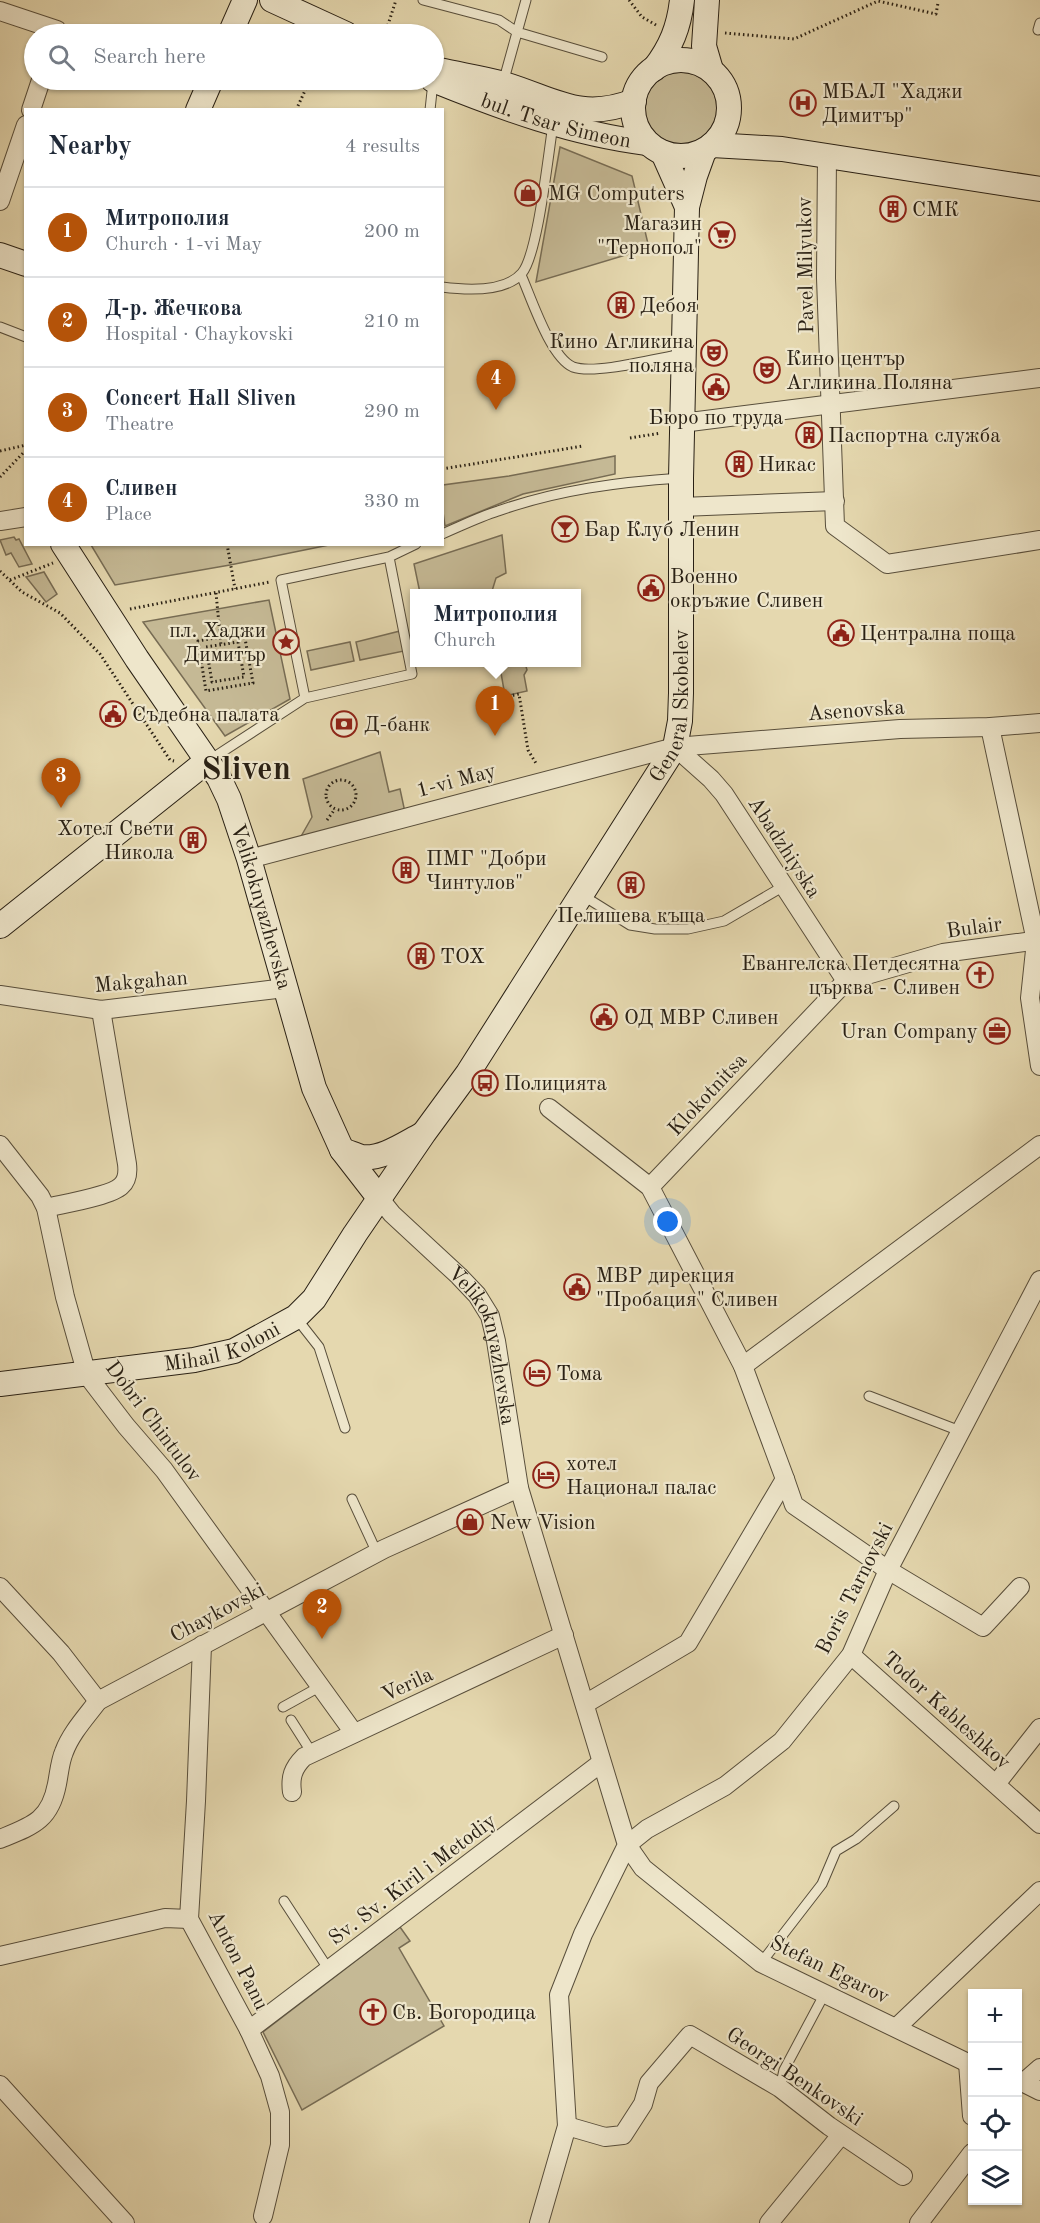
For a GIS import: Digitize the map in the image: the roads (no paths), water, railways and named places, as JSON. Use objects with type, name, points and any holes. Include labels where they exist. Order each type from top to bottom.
[{"type":"street","points":[[234,24],[245,0]]},
{"type":"street","points":[[272,0],[324,24]]},
{"type":"street","points":[[682,0],[672,43],[654,69],[640,83],[634,101],[634,117],[639,131],[655,148],[688,156],[708,148],[782,149],[1040,189]]},
{"type":"street","points":[[707,0],[704,46],[711,70],[723,85],[729,104],[729,114],[724,131],[708,148]]},
{"type":"street","points":[[0,11],[39,24]]},
{"type":"street","points":[[654,69],[671,62],[689,61],[711,70]]},
{"type":"street","name":"bul. Tsar Simeon","points":[[444,73],[499,94],[554,123],[655,148]]},
{"type":"street","name":"bul. Tsar Simeon","points":[[444,82],[590,111],[616,108],[634,101]]},
{"type":"street","points":[[32,108],[38,90]]},
{"type":"street","points":[[199,108],[207,90]]},
{"type":"street","points":[[729,114],[753,134],[782,149]]},
{"type":"street","points":[[0,201],[24,131]]},
{"type":"street","name":"General Skobelev","points":[[655,148],[687,207]]},
{"type":"street","name":"General Skobelev","points":[[424,1133],[468,1073],[675,747],[680,721],[681,693],[681,477],[687,207],[695,176],[708,148]]},
{"type":"street","name":"Pavel Milyukov","points":[[827,156],[826,278],[835,526],[887,564],[1040,540]]},
{"type":"street","points":[[0,255],[24,263]]},
{"type":"street","points":[[682,426],[831,404],[1039,381]]},
{"type":"street","points":[[681,507],[835,501]]},
{"type":"street","points":[[0,521],[24,517]]},
{"type":"street","name":"Velikoknyazhevska","points":[[67,550],[201,766],[219,778],[229,799],[249,859],[314,1088],[342,1150],[392,1214],[477,1295],[490,1316],[519,1488],[627,1845]]},
{"type":"street","name":"Asenovska","points":[[675,747],[900,729],[990,727],[1040,723]]},
{"type":"street","points":[[990,727],[1038,940],[1030,998],[1040,1066]]},
{"type":"street","name":"1-vi May","points":[[249,859],[675,747]]},
{"type":"street","name":"Abadzhiyska","points":[[675,747],[711,778],[724,794],[846,981]]},
{"type":"street","points":[[0,926],[201,766]]},
{"type":"street","name":"Bulair","points":[[846,981],[943,953],[1038,940]]},
{"type":"street","name":"Klokotnitsa","points":[[650,1187],[846,981]]},
{"type":"street","name":"Makgahan","points":[[0,995],[101,1010],[285,988]]},
{"type":"street","points":[[46,1208],[115,1191],[127,1176],[127,1164],[101,1010]]},
{"type":"street","points":[[549,1108],[650,1187],[742,1366],[794,1505],[888,1570],[983,1627],[1020,1587]]},
{"type":"street","points":[[342,1150],[363,1157],[379,1155],[394,1150],[424,1133]]},
{"type":"street","name":"Mihail Koloni","points":[[0,1384],[194,1360],[234,1351],[296,1317],[314,1299],[424,1133]]},
{"type":"street","name":"Dobri Chintulov","points":[[0,1144],[40,1196],[46,1208],[87,1375],[126,1426],[164,1470],[354,1733]]},
{"type":"street","points":[[742,1366],[1040,1145]]},
{"type":"street","name":"Boris Tarnovski","points":[[627,1845],[647,1829],[725,1786],[782,1741],[851,1655],[888,1570],[1040,1280]]},
{"type":"street","points":[[585,1704],[688,1643],[785,1479]]},
{"type":"street","name":"Chaykovski","points":[[0,1839],[32,1826],[44,1816],[52,1804],[63,1753],[73,1734],[98,1701],[376,1553],[519,1488]]},
{"type":"street","points":[[0,1587],[60,1653],[98,1701]]},
{"type":"street","name":"Verila","points":[[292,1792],[292,1772],[303,1757],[564,1635]]},
{"type":"street","name":"Anton Panu","points":[[202,1645],[189,1920],[249,2030],[270,2076],[280,2112],[280,2145],[263,2216]]},
{"type":"street","name":"Todor Kableshkov","points":[[851,1655],[1040,1824]]},
{"type":"street","points":[[996,1784],[1040,1728]]},
{"type":"street","name":"Sv. Sv. Kiril i Metodiy","points":[[249,2030],[602,1763]]},
{"type":"street","points":[[539,2223],[567,2126],[559,1995],[583,1934],[627,1845]]},
{"type":"street","name":"Stefan Egarov","points":[[627,1845],[643,1868],[761,1963],[968,2063]]},
{"type":"street","points":[[897,2027],[1040,1891]]},
{"type":"street","points":[[0,1956],[165,1918],[189,1920]]},
{"type":"street","name":"Georgi Benkovski","points":[[567,2126],[604,2137],[623,2135],[643,2103],[649,2083],[690,2035],[780,2088],[841,2135],[903,2176]]},
{"type":"street","points":[[1027,2084],[1040,2068]]},
{"type":"street","points":[[6,2095],[124,2223]]},
{"type":"street","points":[[769,2223],[841,2135]]},
{"type":"street","points":[[919,2223],[968,2158]]},
{"type":"lane","points":[[423,0],[499,20],[517,32],[602,57]]},
{"type":"lane","points":[[499,94],[526,0]]},
{"type":"lane","points":[[430,108],[432,90]]},
{"type":"lane","points":[[444,287],[493,287],[508,283],[521,275],[530,261],[554,123]]},
{"type":"lane","points":[[521,275],[558,354],[572,366],[591,370],[683,354]]},
{"type":"lane","points":[[0,327],[24,336]]},
{"type":"lane","points":[[444,533],[496,511],[537,498],[592,486],[681,477]]},
{"type":"lane","points":[[305,698],[281,580],[389,557],[412,546]]},
{"type":"lane","points":[[389,557],[410,664]]},
{"type":"lane","points":[[201,766],[305,698],[412,674],[411,667]]},
{"type":"lane","points":[[582,894],[630,925],[655,929],[688,929],[724,921],[784,886]]},
{"type":"lane","points":[[296,1317],[319,1347],[345,1428]]},
{"type":"lane","points":[[869,1396],[960,1431]]},
{"type":"lane","points":[[352,1499],[376,1553]]},
{"type":"lane","points":[[283,1707],[321,1686]]},
{"type":"lane","points":[[291,1720],[312,1753]]},
{"type":"lane","points":[[761,1963],[822,1884],[836,1851],[856,1839],[894,1806]]},
{"type":"lane","points":[[284,1901],[330,1970]]},
{"type":"lane","points":[[780,2088],[784,2070],[825,1993]]},
{"type":"place","name":"МБАЛ \"Хаджи Димитър\"","points":[[803,103]]},
{"type":"place","name":"MG Computers","points":[[528,193]]},
{"type":"place","name":"СМК","points":[[893,209]]},
{"type":"place","name":"Магазин \"Тернопол\"","points":[[722,235]]},
{"type":"place","name":"Дебоя","points":[[621,305]]},
{"type":"place","name":"Кино Агликина поляна","points":[[714,353]]},
{"type":"place","name":"Кино център Агликина Поляна","points":[[767,370]]},
{"type":"place","name":"Бюро по труда","points":[[716,387]]},
{"type":"place","name":"Сливен","points":[[496,410]]},
{"type":"place","name":"Паспортна служба","points":[[809,435]]},
{"type":"place","name":"Никас","points":[[739,464]]},
{"type":"place","name":"Бар Клуб Ленин","points":[[565,529]]},
{"type":"place","name":"Военно окръжие Сливен","points":[[651,588]]},
{"type":"place","name":"Централна поща","points":[[841,633]]},
{"type":"place","name":"пл. Хаджи Димитър","points":[[286,642]]},
{"type":"place","name":"Съдебна палата","points":[[113,714]]},
{"type":"place","name":"Д-банк","points":[[344,724]]},
{"type":"place","name":"Митрополия","points":[[495,736]]},
{"type":"place","name":"Concert Hall Sliven","points":[[61,808]]},
{"type":"place","name":"Хотел Свети Никола","points":[[193,840]]},
{"type":"place","name":"ПМГ \"Добри Чинтулов\"","points":[[406,870]]},
{"type":"place","name":"Пелишева къща","points":[[631,885]]},
{"type":"place","name":"ТОХ","points":[[421,956]]},
{"type":"place","name":"Евангелска Петдесятна църква - Сливен","points":[[980,975]]},
{"type":"place","name":"ОД МВР Сливен","points":[[604,1017]]},
{"type":"place","name":"Uran Company","points":[[997,1031]]},
{"type":"place","name":"Полицията","points":[[485,1083]]},
{"type":"place","name":"МВР дирекция \"Пробация\" Сливен","points":[[577,1287]]},
{"type":"place","name":"Тома","points":[[537,1373]]},
{"type":"place","name":"хотел Национал палас","points":[[546,1475]]},
{"type":"place","name":"New Vision","points":[[470,1522]]},
{"type":"place","name":"Д-р. Жечкова","points":[[322,1639]]},
{"type":"place","name":"Св. Богородица","points":[[373,2012]]},
{"type":"district","name":"Sliven","points":[[246,767]]}]
